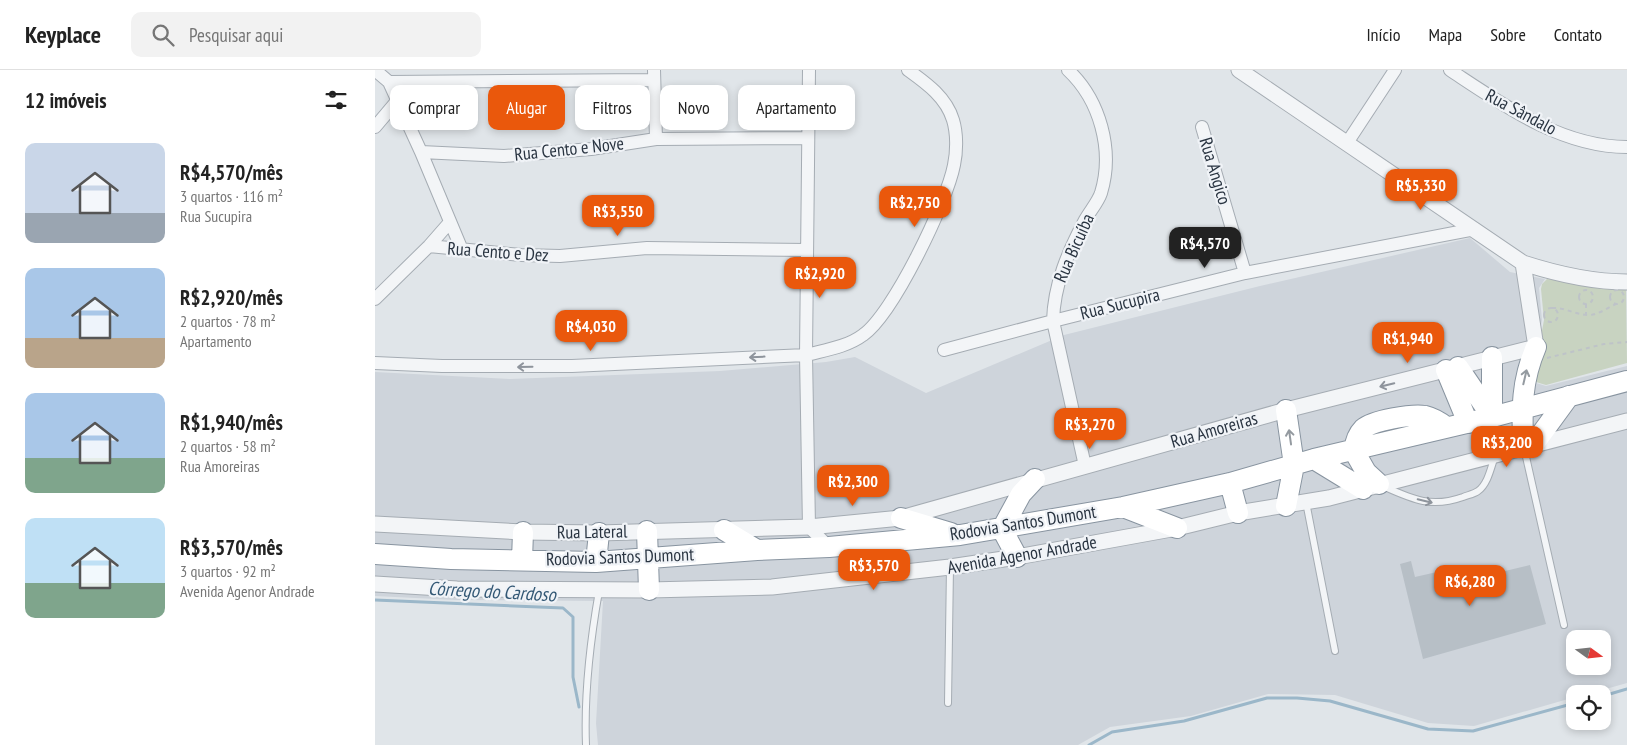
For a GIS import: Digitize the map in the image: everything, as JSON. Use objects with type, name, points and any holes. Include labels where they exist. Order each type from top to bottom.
[{"type":"highway","points":[[1529,446],[1521,409],[1524,382],[1533,354]]},
{"type":"highway","points":[[1492,357],[1492,418]]},
{"type":"highway","points":[[1452,369],[1492,418]]},
{"type":"highway","points":[[1452,369],[1468,423]]},
{"type":"highway","points":[[1371,486],[1366,472],[1354,451],[1358,434],[1364,428],[1378,422],[1425,416],[1446,427],[1492,418],[1627,381]]},
{"type":"highway","points":[[1529,446],[1569,396]]},
{"type":"highway","points":[[1286,410],[1294,465],[1286,506]]},
{"type":"highway","name":"Rodovia Santos Dumont","points":[[375,554],[451,559],[596,562],[757,550],[829,548],[960,535],[1123,507],[1230,482],[1314,459],[1354,451]]},
{"type":"highway","points":[[1314,459],[1371,486]]},
{"type":"highway","points":[[1017,557],[1002,529],[1021,494],[1035,479]]},
{"type":"highway","points":[[1230,482],[1238,513]]},
{"type":"highway","points":[[1123,507],[1177,528]]},
{"type":"highway","points":[[901,518],[960,535]]},
{"type":"highway","points":[[724,530],[757,550]]},
{"type":"highway","points":[[647,531],[649,590]]},
{"type":"highway","points":[[522,560],[523,532]]},
{"type":"highway","points":[[596,562],[599,533]]},
{"type":"street","points":[[375,70],[390,85]]},
{"type":"street","points":[[389,82],[396,70]]},
{"type":"street","points":[[809,70],[806,355],[809,527],[829,548]]},
{"type":"street","points":[[375,363],[442,366],[572,366],[806,355],[840,346],[862,336],[880,319],[916,258],[947,188],[954,165],[956,149],[953,120],[948,107],[930,87],[908,70]]},
{"type":"street","name":"Rua Bicuíba","points":[[1068,70],[1079,80],[1095,106],[1103,139],[1104,170],[1100,196],[1089,212],[1064,263],[1055,296],[1053,320],[1085,466]]},
{"type":"street","points":[[1239,70],[1523,262],[1555,273],[1580,278],[1627,282]]},
{"type":"street","points":[[1347,144],[1395,70]]},
{"type":"street","name":"Rua Sândalo","points":[[1450,70],[1524,117],[1559,133],[1605,147],[1627,147]]},
{"type":"street","points":[[389,82],[653,75],[656,139]]},
{"type":"street","points":[[375,127],[390,109]]},
{"type":"street","name":"Rua Angico","points":[[1202,127],[1245,273]]},
{"type":"street","points":[[411,130],[462,250]]},
{"type":"street","name":"Rua Cento e Nove","points":[[421,152],[485,156],[591,150],[656,139],[807,138]]},
{"type":"street","points":[[375,299],[451,222]]},
{"type":"street","name":"Rua Sucupira","points":[[943,350],[1053,320],[1245,273],[1475,230]]},
{"type":"street","name":"Rua Cento e Dez","points":[[429,246],[560,256],[647,248],[807,250]]},
{"type":"street","points":[[1523,262],[1533,354]]},
{"type":"street","name":"Rua Amoreiras","points":[[809,527],[901,518],[1286,410],[1452,369],[1492,357],[1533,354]]},
{"type":"street","name":"Avenida Agenor Andrade","points":[[375,584],[457,589],[649,590],[772,587],[950,568],[1177,528],[1238,513],[1306,502],[1627,422]]},
{"type":"street","name":"Rua Lateral","points":[[375,524],[523,532],[599,533],[809,527]]},
{"type":"lane","points":[[1529,446],[1564,625]]},
{"type":"lane","points":[[1371,486],[1440,504],[1478,492],[1485,484],[1495,456]]},
{"type":"lane","points":[[1306,502],[1335,651]]},
{"type":"lane","points":[[948,703],[950,568]]},
{"type":"lane","points":[[586,745],[586,696],[599,590]]},
{"type":"path","points":[[1587,289],[1593,296],[1590,302],[1586,304],[1581,302],[1579,296],[1581,292],[1587,289]]},
{"type":"path","points":[[1616,304],[1611,302],[1612,291],[1621,291],[1627,304]]},
{"type":"path","points":[[1552,308],[1558,312],[1558,316],[1556,321],[1549,322],[1545,319],[1544,314],[1548,308],[1563,307],[1586,315],[1599,312],[1622,302],[1624,299]]},
{"type":"path","points":[[1586,304],[1586,315]]},
{"type":"path","points":[[1533,354],[1627,342]]},
{"type":"shaded area","points":[[1470,238],[1510,272],[1545,279],[1539,288],[1542,320],[1532,379],[1536,383],[1546,386],[1627,366],[1627,683],[1611,688],[1611,685],[1566,685],[1566,700],[1474,726],[1428,723],[1335,695],[1268,694],[1191,716],[1110,727],[1078,745],[598,745],[596,723],[603,601],[456,600],[375,596],[375,372],[510,379],[720,371],[826,362],[855,357],[926,393],[1064,335],[1260,286]]},
{"type":"green space","points":[[1547,279],[1626,289],[1627,363],[1546,385],[1533,379],[1544,320],[1541,289],[1542,284]]},
{"type":"building","points":[[1411,561],[1415,577],[1459,567],[1463,581],[1530,565],[1546,624],[1423,659],[1400,564]]},
{"type":"waterway","name":"Córrego do Cardoso","points":[[375,600],[563,608],[573,617],[573,677],[579,707]]},
{"type":"waterway","name":"Córrego do Cardoso","points":[[1611,694],[1627,689]]},
{"type":"waterway","name":"Córrego do Cardoso","points":[[1089,745],[1112,732],[1184,721],[1267,698],[1330,701],[1428,729],[1473,731],[1566,705]]}]
